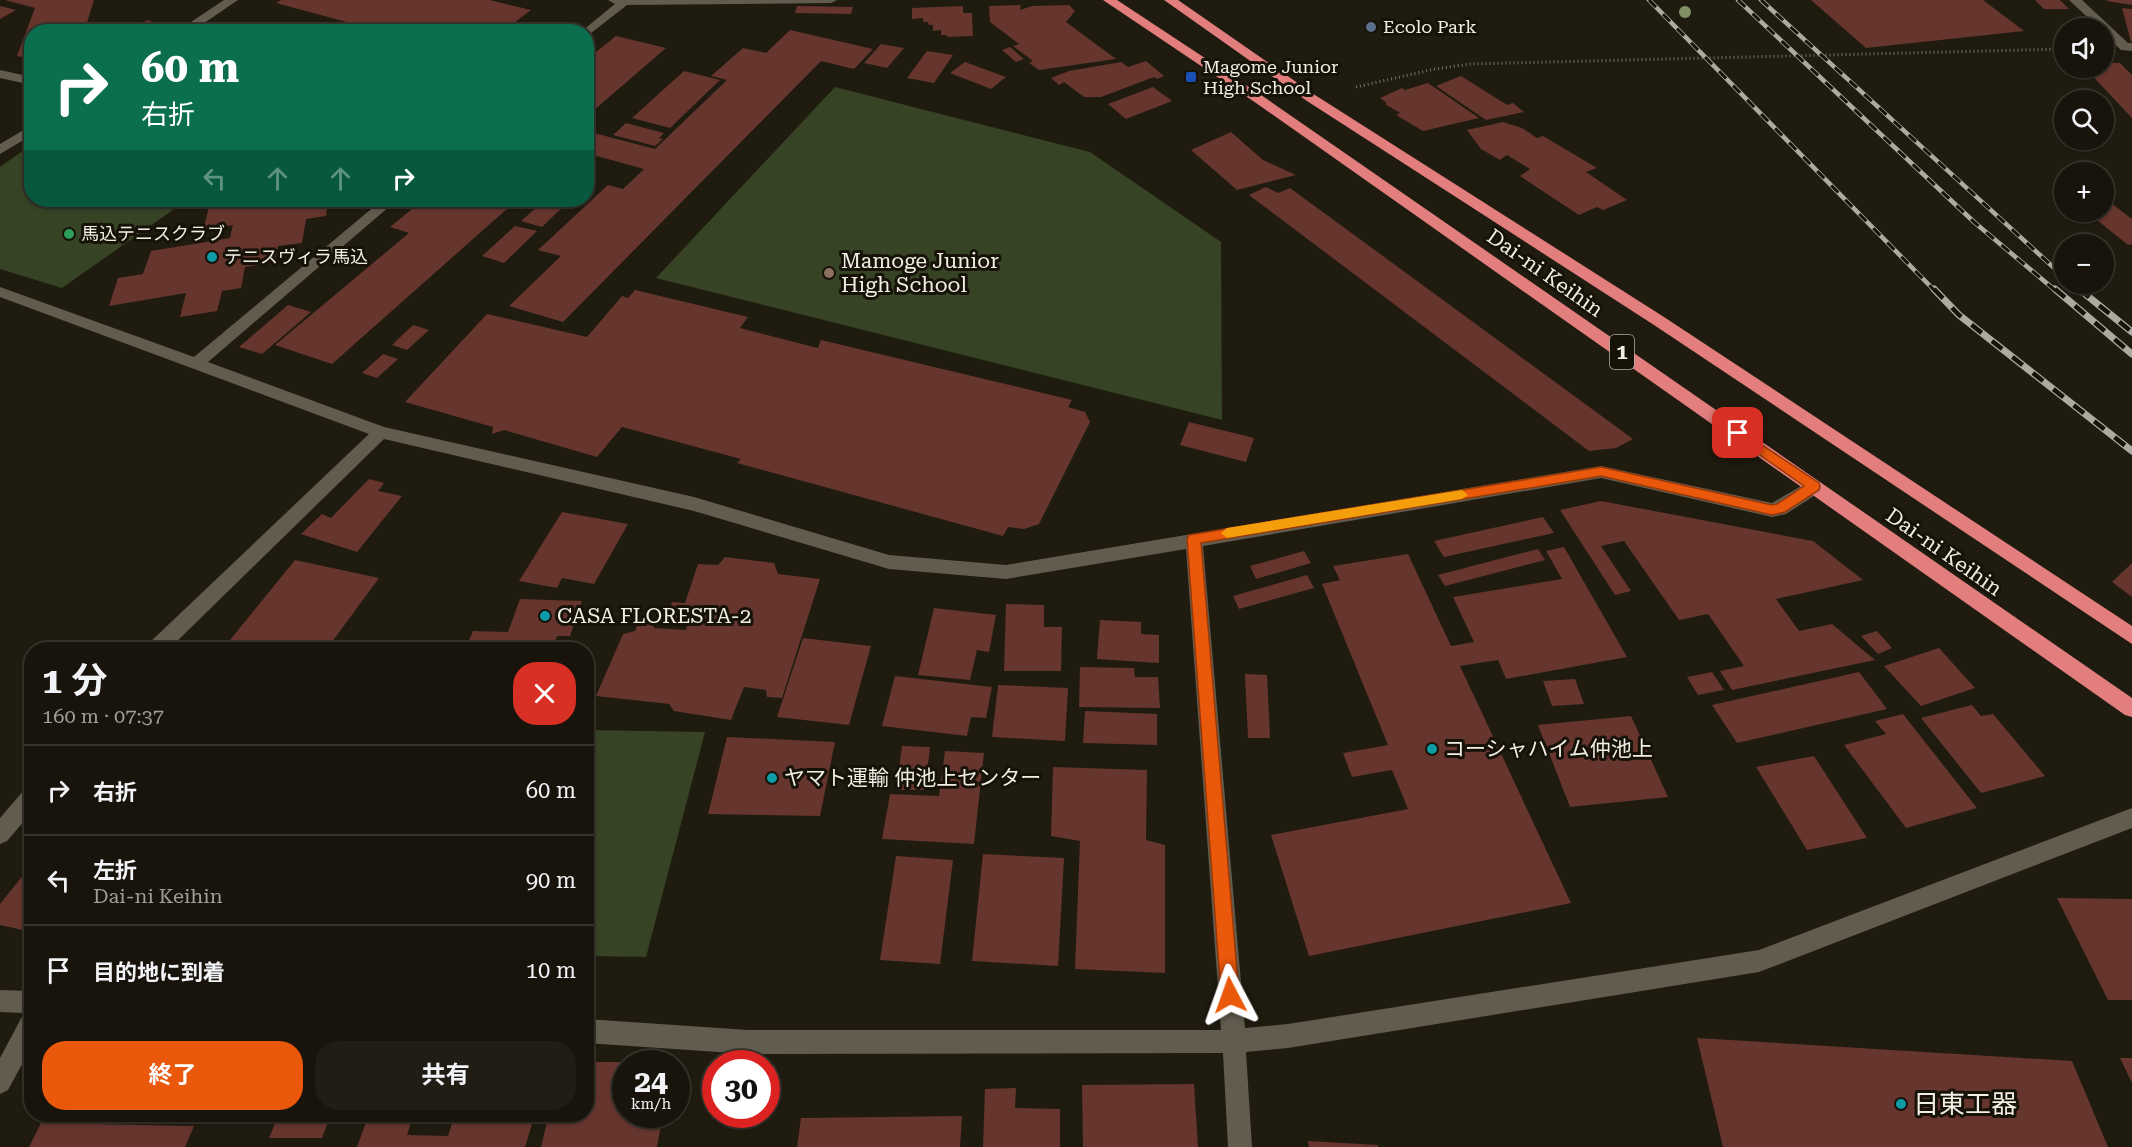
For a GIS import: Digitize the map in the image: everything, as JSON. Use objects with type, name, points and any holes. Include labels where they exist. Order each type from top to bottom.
[{"type":"highway","name":"Dai-ni Keihin","points":[[1109,0],[1260,100],[2132,709]]},
{"type":"highway","name":"Dai-ni Keihin","points":[[1170,0],[1311,98],[1659,321],[2132,636]]},
{"type":"street","points":[[194,24],[232,0]]},
{"type":"street","points":[[594,26],[621,1],[831,0]]},
{"type":"street","points":[[2075,0],[2130,50]]},
{"type":"street","points":[[0,74],[24,79]]},
{"type":"street","points":[[0,150],[24,134]]},
{"type":"street","points":[[197,363],[382,207]]},
{"type":"street","points":[[0,292],[381,432],[694,504],[890,562],[1006,572],[1601,471],[1772,510],[1780,508],[1814,487]]},
{"type":"street","points":[[163,642],[381,432]]},
{"type":"street","points":[[1194,539],[1234,1041],[1240,1147]]},
{"type":"street","points":[[0,834],[24,805]]},
{"type":"street","points":[[594,1031],[748,1042],[1166,1043],[1234,1041],[1288,1036],[1759,961],[2132,818]]},
{"type":"street","points":[[0,1001],[24,1002]]},
{"type":"street","points":[[0,1082],[24,1036]]},
{"type":"path","points":[[1366,85],[1435,69],[1470,64],[2054,49]]},
{"type":"green space","points":[[835,87],[1090,152],[1221,242],[1222,420],[656,278]]},
{"type":"green space","name":"馬込テニスクラブ","points":[[24,150],[24,207],[177,207],[62,288],[0,269],[0,167]]},
{"type":"green space","points":[[594,730],[705,732],[646,957],[594,956]]},
{"type":"building","points":[[5,0],[94,0],[86,24],[29,24],[35,8]]},
{"type":"building","points":[[281,0],[490,0],[531,10],[513,24],[354,24],[276,3]]},
{"type":"building","points":[[1811,0],[1983,0],[2024,31],[1866,48]]},
{"type":"building","points":[[2035,0],[2060,0],[2069,9],[2044,9]]},
{"type":"building","points":[[2132,0],[2132,5],[2107,1]]},
{"type":"building","points":[[1021,5],[1020,10],[1032,6],[1069,5],[1075,11],[1066,22],[1116,59],[1039,70],[1029,63],[1033,61],[1013,46],[1019,44],[990,22],[989,6]]},
{"type":"building","points":[[0,6],[16,10],[0,19]]},
{"type":"building","points":[[797,6],[853,7],[851,14],[795,13]]},
{"type":"building","points":[[963,6],[963,13],[972,13],[973,36],[947,37],[947,35],[941,35],[941,30],[933,31],[933,25],[923,22],[923,18],[912,19],[912,8]]},
{"type":"building","points":[[2122,8],[2132,9],[2132,42],[2131,42]]},
{"type":"building","points":[[147,20],[156,23],[154,24],[141,24]]},
{"type":"building","points":[[790,30],[873,49],[854,69],[821,61],[563,322],[509,306],[561,256],[538,250],[584,207],[594,207],[594,198],[608,185],[623,189],[644,169],[594,155],[594,133],[655,149],[727,80],[711,76],[743,48],[766,53]]},
{"type":"building","points":[[616,36],[666,48],[594,110],[594,54]]},
{"type":"building","points":[[24,37],[24,57],[17,56]]},
{"type":"building","points":[[881,44],[904,48],[887,68],[864,63]]},
{"type":"building","points":[[1010,47],[1024,59],[1016,62],[1002,50]]},
{"type":"building","points":[[927,51],[953,55],[934,83],[907,78]]},
{"type":"building","points":[[1146,61],[1164,76],[1157,79],[1154,77],[1101,97],[1084,97],[1064,82],[1059,85],[1051,78],[1069,71],[1121,62],[1128,67]]},
{"type":"building","points":[[965,62],[1006,77],[991,89],[950,73]]},
{"type":"building","points":[[2114,63],[2120,63],[2132,75],[2132,118],[2114,99],[2114,90],[2106,90],[2094,78],[2114,78]]},
{"type":"building","points":[[684,71],[720,80],[670,128],[632,118]]},
{"type":"building","points":[[1461,76],[1507,105],[1513,103],[1524,112],[1486,120],[1436,86]]},
{"type":"building","points":[[1428,83],[1479,118],[1423,131],[1396,115],[1400,113],[1380,98],[1402,88],[1405,90]]},
{"type":"building","points":[[1153,87],[1172,101],[1126,119],[1108,104]]},
{"type":"building","points":[[1503,122],[1522,128],[1537,138],[1543,136],[1597,168],[1586,172],[1627,200],[1603,210],[1597,207],[1579,215],[1520,176],[1530,169],[1507,155],[1500,160],[1481,149],[1467,130]]},
{"type":"building","points":[[626,123],[664,133],[659,138],[663,139],[655,146],[613,135]]},
{"type":"building","points":[[1231,132],[1263,160],[1296,175],[1237,190],[1191,150]]},
{"type":"building","points":[[1266,187],[1278,193],[1290,188],[1633,439],[1616,448],[1589,451],[1249,195]]},
{"type":"building","points":[[2114,205],[2132,219],[2132,244],[2128,245],[2099,222],[2114,222]]},
{"type":"building","name":"テニスヴィラ馬込","points":[[209,207],[327,207],[326,216],[306,219],[302,243],[278,246],[275,262],[245,267],[241,288],[222,291],[217,311],[180,317],[186,293],[109,306],[118,278],[143,274],[151,251],[230,238],[233,225],[203,230]]},
{"type":"building","points":[[414,207],[509,207],[332,364],[275,345],[409,233],[390,227]]},
{"type":"building","points":[[537,207],[563,207],[542,227],[521,221]]},
{"type":"building","points":[[515,226],[537,231],[504,263],[482,256]]},
{"type":"building","points":[[635,290],[748,317],[740,328],[818,348],[821,340],[1072,400],[1068,407],[1085,412],[1090,422],[1039,524],[1024,529],[1008,527],[1003,536],[737,463],[741,459],[622,427],[597,457],[504,430],[492,434],[493,427],[405,402],[487,314],[587,337],[622,296],[628,298]]},
{"type":"building","points":[[288,305],[311,312],[262,354],[239,347]]},
{"type":"building","points":[[413,325],[429,330],[407,350],[392,345]]},
{"type":"building","points":[[383,354],[398,359],[377,378],[362,373]]},
{"type":"building","points":[[1189,422],[1254,438],[1246,462],[1180,445]]},
{"type":"building","points":[[369,479],[384,483],[378,491],[402,496],[357,552],[301,534],[322,514],[331,518]]},
{"type":"building","points":[[1601,501],[1813,541],[1863,580],[1776,599],[1799,631],[1832,624],[1875,660],[1732,690],[1720,671],[1744,666],[1708,614],[1679,620],[1624,541],[1601,546],[1631,591],[1615,595],[1560,510]]},
{"type":"building","points":[[562,512],[628,524],[594,584],[562,578],[557,588],[519,581]]},
{"type":"building","points":[[1543,517],[1554,533],[1444,557],[1434,541]]},
{"type":"building","name":"コーシャハイム仲池上","points":[[1564,547],[1627,657],[1506,679],[1498,660],[1460,666],[1571,903],[1309,956],[1271,835],[1408,809],[1392,770],[1352,777],[1343,753],[1388,745],[1322,584],[1340,580],[1333,566],[1408,554],[1451,646],[1474,642],[1453,597],[1562,579],[1546,551]]},
{"type":"building","points":[[1538,549],[1545,560],[1445,586],[1438,575]]},
{"type":"building","points":[[1304,551],[1311,563],[1256,579],[1250,566]]},
{"type":"building","points":[[725,557],[774,563],[778,574],[820,579],[782,698],[767,697],[766,690],[744,687],[731,720],[674,711],[669,704],[596,696],[623,634],[635,631],[639,621],[653,622],[654,628],[686,630],[689,619],[667,618],[672,602],[685,603],[698,564],[718,565]]},
{"type":"building","points":[[295,560],[379,578],[332,642],[228,642]]},
{"type":"building","points":[[2132,563],[2132,597],[2112,582]]},
{"type":"building","points":[[1307,575],[1314,588],[1239,609],[1233,596]]},
{"type":"building","name":"CASA FLORESTA-2","points":[[520,599],[582,601],[570,636],[557,636],[555,642],[468,642],[473,631],[508,632]]},
{"type":"building","points":[[1006,604],[1044,605],[1044,627],[1062,627],[1061,671],[1004,671]]},
{"type":"building","points":[[934,608],[996,615],[989,652],[977,650],[970,680],[918,675]]},
{"type":"building","points":[[1100,620],[1141,622],[1141,634],[1159,635],[1159,663],[1097,659]]},
{"type":"building","points":[[1877,631],[1892,648],[1878,654],[1861,636]]},
{"type":"building","points":[[803,638],[871,646],[849,725],[777,717]]},
{"type":"building","points":[[1939,648],[1975,688],[1921,706],[1884,666]]},
{"type":"building","points":[[1080,667],[1134,668],[1135,677],[1158,677],[1160,708],[1079,707]]},
{"type":"building","points":[[1712,672],[1724,690],[1698,695],[1687,677]]},
{"type":"building","points":[[1859,672],[1887,709],[1737,743],[1712,705]]},
{"type":"building","points":[[1245,674],[1267,675],[1270,738],[1248,738]]},
{"type":"building","points":[[895,676],[992,687],[986,718],[971,717],[967,736],[882,726]]},
{"type":"building","points":[[1575,679],[1584,704],[1552,706],[1543,681]]},
{"type":"building","points":[[998,685],[1068,688],[1065,741],[992,737]]},
{"type":"building","points":[[1972,705],[1981,716],[1993,714],[2045,776],[1981,793],[1921,718]]},
{"type":"building","points":[[1085,711],[1157,714],[1157,745],[1083,743]]},
{"type":"building","points":[[1903,714],[1977,808],[1906,828],[1844,745],[1886,734],[1875,721]]},
{"type":"building","points":[[1631,716],[1668,797],[1570,807],[1538,725]]},
{"type":"building","name":"ヤマト運輸 仲池上センター","points":[[727,737],[835,742],[820,816],[708,814]]},
{"type":"building","points":[[902,746],[930,747],[925,790],[896,790]]},
{"type":"building","points":[[945,751],[984,753],[974,844],[882,839],[890,794],[939,796]]},
{"type":"building","points":[[1814,756],[1867,838],[1807,850],[1756,767]]},
{"type":"building","points":[[1053,767],[1147,770],[1146,840],[1165,845],[1165,973],[1075,969],[1080,841],[1051,836]]},
{"type":"building","points":[[983,854],[1064,858],[1058,966],[972,961]]},
{"type":"building","points":[[896,856],[953,860],[940,964],[880,960]]},
{"type":"building","points":[[24,874],[24,930],[0,925],[0,904]]},
{"type":"building","points":[[2057,898],[2132,899],[2132,1000],[2108,1000]]},
{"type":"building","name":"日東工器","points":[[1697,1038],[2072,1061],[2108,1147],[1723,1147]]},
{"type":"building","points":[[2120,1058],[2132,1058],[2132,1083]]},
{"type":"building","points":[[594,1062],[612,1062],[612,1128],[660,1128],[657,1147],[541,1147],[547,1122],[594,1122]]},
{"type":"building","points":[[1194,1084],[1198,1147],[1083,1147],[1082,1085]]},
{"type":"building","points":[[1016,1088],[1015,1108],[1060,1109],[1060,1147],[983,1147],[985,1089]]},
{"type":"building","points":[[962,1116],[960,1147],[797,1147],[801,1118]]},
{"type":"building","points":[[276,1122],[328,1122],[322,1138],[269,1138]]},
{"type":"building","points":[[366,1122],[411,1122],[407,1135],[448,1136],[452,1122],[533,1122],[525,1147],[357,1147]]},
{"type":"building","points":[[41,1123],[194,1126],[185,1147],[29,1147]]},
{"type":"building","points":[[1308,1141],[1378,1145],[1378,1147],[1309,1147]]},
{"type":"railway","points":[[1649,0],[1935,291]]},
{"type":"railway","points":[[1738,0],[1974,222],[2054,289]]},
{"type":"railway","points":[[1761,0],[2054,268]]},
{"type":"railway","points":[[1934,289],[1959,315],[2132,451]]},
{"type":"railway","points":[[2061,294],[2132,354]]},
{"type":"railway","points":[[2085,294],[2132,332]]},
{"type":"slow traffic","points":[[1227,533],[1462,495]]},
{"type":"place","name":"Ecolo Park","points":[[1371,27]]},
{"type":"place","name":"Magome Junior High School","points":[[1191,77]]},
{"type":"place","name":"馬込テニスクラブ","points":[[69,234]]},
{"type":"place","name":"テニスヴィラ馬込","points":[[212,257]]},
{"type":"place","name":"Mamoge Junior High School","points":[[829,273]]},
{"type":"place","name":"CASA FLORESTA-2","points":[[545,616]]},
{"type":"place","name":"コーシャハイム仲池上","points":[[1432,749]]},
{"type":"place","name":"ヤマト運輸 仲池上センター","points":[[772,778]]},
{"type":"place","name":"日東工器","points":[[1901,1104]]},
{"type":"route","points":[[1230,995],[1194,539],[1601,471],[1772,510],[1780,508],[1814,487],[1738,433]]}]
